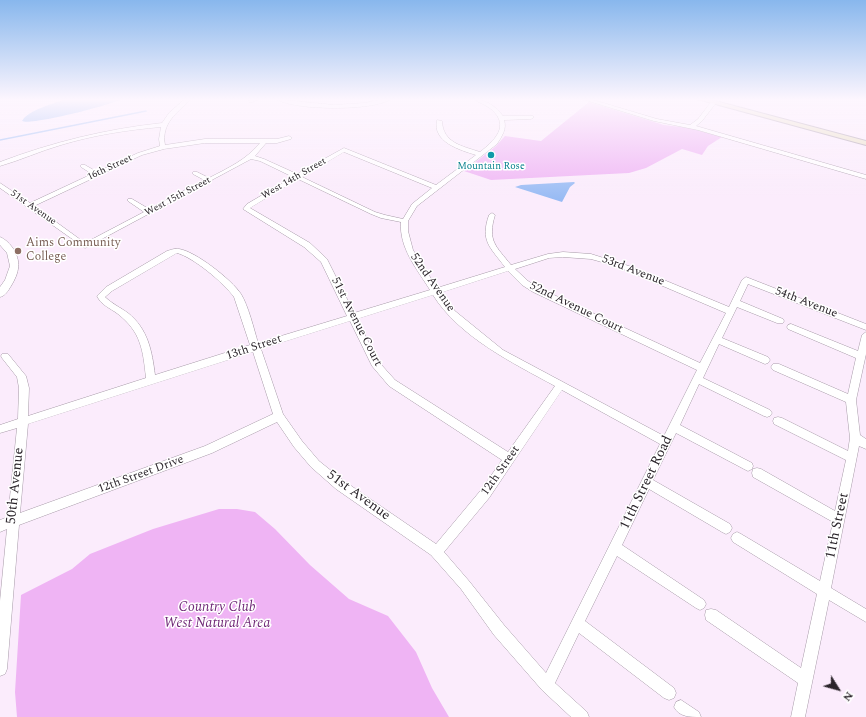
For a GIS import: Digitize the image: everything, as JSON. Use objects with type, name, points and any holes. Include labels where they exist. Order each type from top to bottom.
[{"type":"main road","points":[[828,132],[866,143]]},
{"type":"street","points":[[0,164],[37,149],[71,139],[106,132]]},
{"type":"street","points":[[160,132],[160,140],[163,147]]},
{"type":"street","points":[[441,132],[444,137],[459,146],[480,154]]},
{"type":"street","points":[[251,157],[262,160],[373,213],[383,217],[406,221],[414,205],[495,143],[502,132]]},
{"type":"street","points":[[713,132],[727,136]]},
{"type":"street","points":[[716,132],[866,177]]},
{"type":"street","name":"16th Street","points":[[29,206],[140,154],[163,147],[191,142],[277,141],[289,138]]},
{"type":"street","name":"West 15th Street","points":[[85,246],[251,157],[264,141]]},
{"type":"street","name":"West 14th Street","points":[[246,209],[249,205],[344,150],[436,187]]},
{"type":"street","points":[[83,166],[96,174]]},
{"type":"street","points":[[195,172],[209,180]]},
{"type":"street","name":"51st Avenue","points":[[0,185],[85,246]]},
{"type":"street","points":[[130,200],[150,212]]},
{"type":"street","name":"51st Avenue Court","points":[[246,209],[307,245],[318,254],[330,270],[351,317],[375,363],[392,383],[509,459]]},
{"type":"street","name":"52nd Avenue Court","points":[[492,215],[489,224],[489,241],[509,267],[525,283],[536,290],[702,368]]},
{"type":"street","name":"52nd Avenue","points":[[406,221],[405,239],[409,250],[452,313],[475,334],[500,352],[666,442]]},
{"type":"street","points":[[0,240],[10,250],[15,262],[11,278],[0,294]]},
{"type":"street","name":"51st Avenue","points":[[151,380],[146,344],[137,325],[103,300],[102,296],[109,289],[170,253],[177,251],[182,252],[220,276],[230,286],[240,301],[279,416],[298,444],[315,464],[361,501],[411,533],[437,552],[465,585],[499,630],[547,685],[582,717]]},
{"type":"street","name":"53rd Avenue","points":[[509,267],[548,256],[581,254],[616,263],[732,306],[780,321]]},
{"type":"street","name":"13th Street","points":[[0,429],[509,267]]},
{"type":"street","name":"11th Street Road","points":[[547,685],[746,280]]},
{"type":"street","name":"54th Avenue","points":[[746,280],[866,327]]},
{"type":"street","points":[[791,327],[860,356]]},
{"type":"street","name":"11th Street","points":[[798,717],[852,458],[855,438],[851,400],[866,335]]},
{"type":"street","points":[[716,339],[765,360]]},
{"type":"street","name":"50th Avenue","points":[[0,669],[23,422],[24,388],[22,376],[5,356]]},
{"type":"street","points":[[776,367],[851,400]]},
{"type":"street","points":[[697,379],[767,413]]},
{"type":"street","name":"12th Street","points":[[437,552],[485,494],[561,385]]},
{"type":"street","name":"12th Street Drive","points":[[0,526],[208,450],[279,416]]},
{"type":"street","points":[[778,421],[852,458]]},
{"type":"street","points":[[674,427],[748,466]]},
{"type":"street","points":[[855,438],[866,444]]},
{"type":"street","points":[[758,473],[839,519]]},
{"type":"street","points":[[647,482],[726,528]]},
{"type":"street","points":[[737,538],[866,616]]},
{"type":"street","points":[[615,548],[700,604]]},
{"type":"street","points":[[712,615],[806,679]]},
{"type":"street","points":[[578,624],[669,693]]},
{"type":"street","points":[[681,707],[694,717]]},
{"type":"green space","points":[[552,132],[706,132],[722,137],[708,146],[702,155],[682,149],[646,168],[629,173],[491,180],[464,171],[496,146],[505,136],[541,141]]},
{"type":"green space","name":"Country Club West Natural Area","points":[[219,509],[237,509],[255,512],[275,529],[310,565],[349,599],[388,616],[416,652],[432,688],[449,717],[17,717],[15,692],[21,595],[72,569],[90,554],[153,529]]},
{"type":"water","points":[[575,183],[570,187],[562,202],[515,187],[521,185]]},
{"type":"waterway","points":[[0,140],[38,132]]},
{"type":"place","name":"Mountain Rose","points":[[491,155]]},
{"type":"place","name":"Aims Community College","points":[[18,251]]}]
